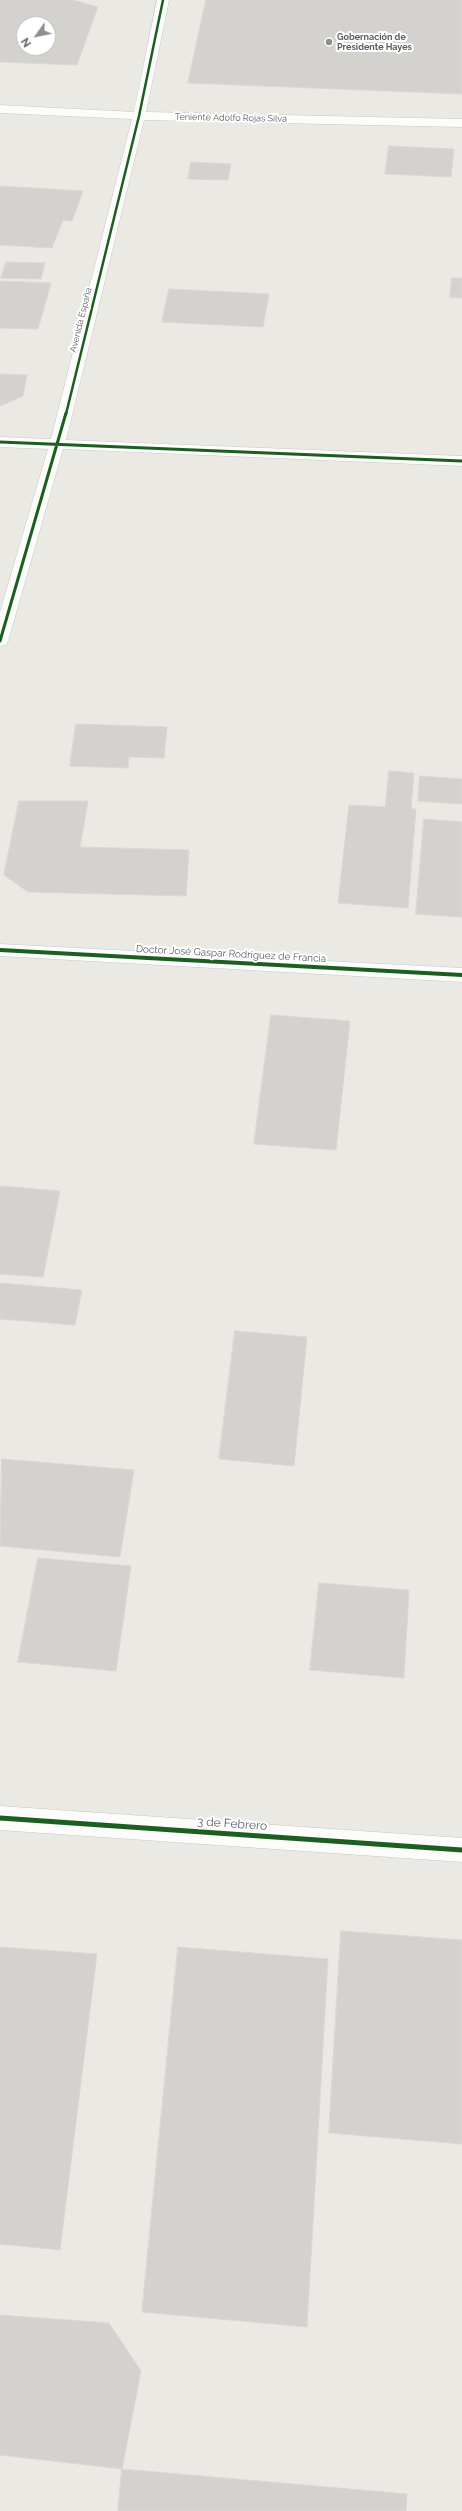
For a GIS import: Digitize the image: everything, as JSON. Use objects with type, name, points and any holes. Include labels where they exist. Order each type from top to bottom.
[{"type":"street","name":"Avenida España","points":[[0,641],[58,445],[139,116],[163,0]]},
{"type":"street","name":"Teniente Adolfo Rojas Silva","points":[[0,109],[139,116],[462,123]]},
{"type":"street","points":[[0,442],[462,461]]},
{"type":"street","name":"Doctor José Gaspar Rodriguez de Francia","points":[[0,950],[462,975]]},
{"type":"street","name":"3 de Febrero","points":[[0,1818],[462,1850]]},
{"type":"building","points":[[0,0],[73,0],[98,7],[77,65],[0,62]]},
{"type":"building","name":"Gobernación de Presidente Hayes","points":[[206,0],[462,0],[462,94],[188,83]]},
{"type":"building","points":[[389,146],[454,149],[451,177],[385,174]]},
{"type":"building","points":[[191,162],[231,164],[228,180],[188,179]]},
{"type":"building","points":[[0,186],[83,191],[72,221],[63,220],[52,248],[0,245]]},
{"type":"building","points":[[6,262],[45,263],[41,279],[1,278]]},
{"type":"building","points":[[452,278],[462,278],[462,298],[450,297]]},
{"type":"building","points":[[0,281],[51,283],[38,329],[0,328]]},
{"type":"building","points":[[169,289],[269,294],[263,327],[162,322]]},
{"type":"building","points":[[0,374],[27,375],[23,396],[0,406]]},
{"type":"building","points":[[76,724],[167,727],[164,758],[129,757],[128,768],[70,766]]},
{"type":"building","points":[[389,771],[414,773],[411,809],[416,809],[408,908],[338,903],[349,805],[385,807]]},
{"type":"building","points":[[420,776],[462,779],[462,804],[418,801]]},
{"type":"building","points":[[19,801],[88,801],[80,847],[189,850],[186,896],[28,892],[4,875]]},
{"type":"building","points":[[424,819],[462,822],[462,917],[416,914]]},
{"type":"building","points":[[271,1015],[350,1021],[336,1150],[254,1144]]},
{"type":"building","points":[[0,1186],[60,1191],[43,1277],[0,1274]]},
{"type":"building","points":[[0,1283],[82,1290],[75,1325],[0,1319]]},
{"type":"building","points":[[235,1331],[307,1337],[294,1466],[219,1459]]},
{"type":"building","points":[[2,1459],[134,1470],[120,1557],[0,1546]]},
{"type":"building","points":[[38,1558],[131,1566],[116,1671],[18,1662]]},
{"type":"building","points":[[319,1583],[409,1590],[404,1678],[310,1670]]},
{"type":"building","points":[[341,1931],[462,1940],[462,2144],[329,2133]]},
{"type":"building","points":[[0,1947],[97,1954],[60,2250],[0,2244]]},
{"type":"building","points":[[178,1947],[328,1959],[307,2327],[142,2312]]},
{"type":"building","points":[[0,2315],[109,2323],[141,2371],[122,2469],[0,2455]]},
{"type":"building","points":[[122,2469],[407,2494],[406,2511],[118,2511]]},
{"type":"cycle path","points":[[0,641],[66,413],[139,116],[163,0]]},
{"type":"cycle path","points":[[0,442],[462,461]]},
{"type":"cycle path","points":[[0,950],[462,975]]},
{"type":"cycle path","points":[[0,1818],[462,1850]]},
{"type":"place","name":"Gobernación de Presidente Hayes","points":[[329,42]]}]
